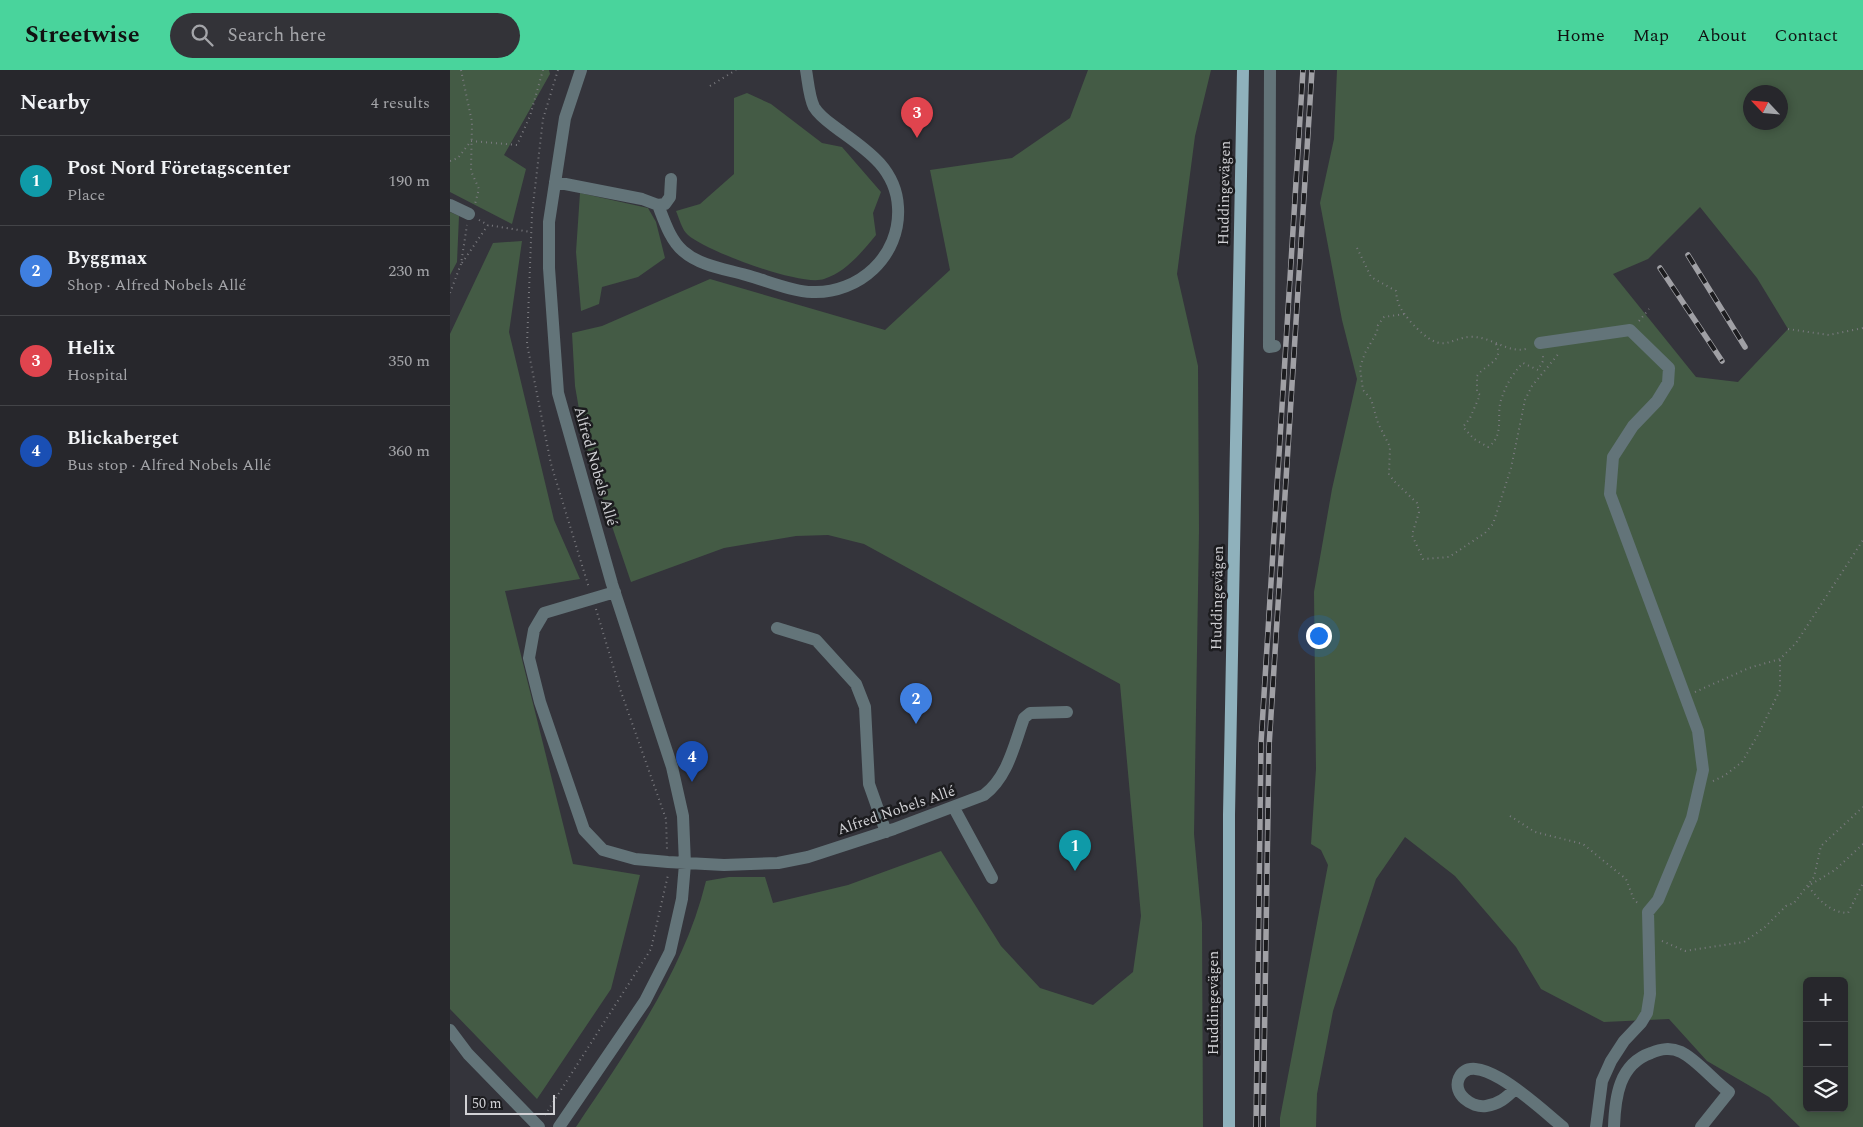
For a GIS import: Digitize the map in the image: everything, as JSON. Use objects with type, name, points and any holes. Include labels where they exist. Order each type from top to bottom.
[{"type":"main road","name":"Huddingevägen","points":[[1229,1127],[1229,815],[1243,70]]},
{"type":"street","name":"Alfred Nobels Allé","points":[[559,1127],[645,1000],[670,952],[682,899],[685,864],[682,816],[672,768],[615,592],[558,393],[549,268],[549,222],[565,118],[581,70]]},
{"type":"street","points":[[658,205],[669,231],[682,250],[700,263],[810,292],[836,291],[857,282],[875,269],[889,250],[897,230],[898,208],[896,190],[888,171],[875,156],[822,118],[813,106],[806,70]]},
{"type":"street","points":[[1270,70],[1269,347],[1274,346]]},
{"type":"street","points":[[555,182],[642,199],[658,205],[666,204],[670,197],[672,179]]},
{"type":"street","points":[[450,205],[469,214]]},
{"type":"street","points":[[1538,344],[1633,327],[1669,368],[1668,384],[1657,401],[1633,426],[1614,457],[1610,494],[1698,730],[1703,770],[1692,818],[1658,900],[1648,912],[1650,994],[1646,1013],[1641,1023],[1624,1041],[1611,1061],[1602,1082],[1596,1127]]},
{"type":"street","points":[[615,592],[544,613],[534,630],[529,658],[540,702],[584,830],[602,850],[635,859],[685,864]]},
{"type":"street","points":[[777,628],[816,640],[856,684],[865,707],[869,784],[886,832]]},
{"type":"street","name":"Alfred Nobels Allé","points":[[685,864],[778,863],[808,857],[954,808],[984,796],[996,786],[1005,769],[1024,718],[1030,713],[1067,712]]},
{"type":"street","points":[[954,808],[992,878]]},
{"type":"street","points":[[452,1037],[538,1126]]},
{"type":"street","points":[[1614,1127],[1615,1100],[1626,1069],[1642,1056],[1664,1048],[1682,1052],[1729,1092],[1701,1127]]},
{"type":"street","points":[[1515,1089],[1563,1127]]},
{"type":"path","points":[[450,293],[461,264],[469,214],[477,200],[479,189],[471,171],[472,122],[461,70]]},
{"type":"path","points":[[471,141],[517,145],[530,116],[543,70]]},
{"type":"path","points":[[538,1126],[651,949],[668,878],[666,819],[620,689],[551,464],[527,344],[531,232],[543,119],[558,70]]},
{"type":"path","points":[[710,86],[736,70]]},
{"type":"path","points":[[450,161],[458,158],[471,141]]},
{"type":"path","points":[[461,264],[488,224],[531,232]]},
{"type":"path","points":[[1357,248],[1371,277],[1396,291],[1400,309],[1425,338],[1437,344],[1469,337],[1485,338],[1496,344],[1523,350],[1538,344],[1543,361],[1538,370],[1529,364],[1523,363],[1511,375],[1500,401],[1499,433],[1488,447],[1474,440],[1463,427],[1470,418],[1480,395],[1477,392],[1477,376],[1497,358],[1499,349],[1496,344]]},
{"type":"path","points":[[1633,327],[1650,310]]},
{"type":"path","points":[[1404,314],[1384,317],[1364,353],[1360,368],[1363,390],[1371,400],[1378,423],[1390,447],[1390,474],[1394,481],[1417,502],[1419,512],[1412,535],[1423,559],[1449,557],[1486,533],[1493,524],[1511,468],[1525,400],[1532,386],[1571,338]]},
{"type":"path","points":[[1788,329],[1829,336],[1863,328]]},
{"type":"path","points":[[1686,696],[1749,668],[1780,659],[1796,643],[1863,540]]},
{"type":"path","points":[[1699,787],[1724,776],[1742,762],[1780,690],[1780,659]]},
{"type":"path","points":[[1649,936],[1685,950],[1744,942],[1765,927],[1786,906],[1794,903],[1814,877],[1821,846],[1863,807]]},
{"type":"path","points":[[1510,816],[1535,832],[1583,844],[1626,879],[1634,900],[1648,912]]},
{"type":"path","points":[[1808,886],[1835,870],[1863,844]]},
{"type":"path","points":[[1808,886],[1819,900],[1835,912],[1848,913],[1863,883]]},
{"type":"green space","points":[[450,70],[549,70],[550,74],[504,155],[526,169],[512,224],[450,192]]},
{"type":"green space","points":[[1088,70],[1211,70],[1195,136],[1177,274],[1198,366],[1199,530],[1194,834],[1202,923],[1203,1127],[576,1127],[634,1039],[669,979],[684,947],[706,881],[729,877],[765,877],[773,903],[848,885],[941,851],[1001,946],[1040,988],[1093,1005],[1133,972],[1141,916],[1120,684],[864,544],[828,535],[796,536],[724,548],[631,582],[586,450],[575,386],[572,333],[602,326],[710,279],[885,330],[950,270],[930,170],[1012,158],[1070,118]]},
{"type":"green space","points":[[1337,70],[1863,70],[1863,1127],[1800,1127],[1769,1097],[1707,1061],[1669,1019],[1604,1022],[1541,989],[1516,947],[1455,876],[1405,837],[1376,879],[1333,1011],[1317,1094],[1316,1127],[1280,1127],[1280,1118],[1328,865],[1321,850],[1311,844],[1316,769],[1314,592],[1332,489],[1357,379],[1342,320],[1320,203],[1334,139]],"holes":[[[1700,207],[1757,278],[1788,329],[1738,382],[1696,377],[1613,274],[1648,259]]]},
{"type":"green space","points":[[747,93],[771,104],[822,143],[842,147],[881,192],[873,213],[876,235],[853,261],[832,276],[813,280],[796,278],[754,266],[698,242],[688,235],[682,227],[676,211],[700,204],[734,174],[734,98]]},
{"type":"green space","points":[[580,193],[648,208],[656,222],[665,258],[638,277],[602,287],[599,304],[581,311],[576,252]]},
{"type":"green space","points":[[450,212],[459,216],[457,262],[450,275]]},
{"type":"green space","points":[[522,241],[509,332],[554,520],[580,579],[505,591],[573,864],[640,875],[611,989],[537,1099],[450,1009],[450,334],[493,243]]},
{"type":"railway","points":[[1256,1127],[1261,743],[1303,70]]},
{"type":"railway","points":[[1263,1127],[1269,747],[1312,70]]},
{"type":"railway","points":[[1688,255],[1745,347]]},
{"type":"railway","points":[[1660,268],[1722,361]]},
{"type":"place","name":"Helix","points":[[917,138]]},
{"type":"place","name":"Byggmax","points":[[916,724]]},
{"type":"place","name":"Blickaberget","points":[[692,782]]},
{"type":"place","name":"Post Nord Företagscenter","points":[[1075,871]]}]
